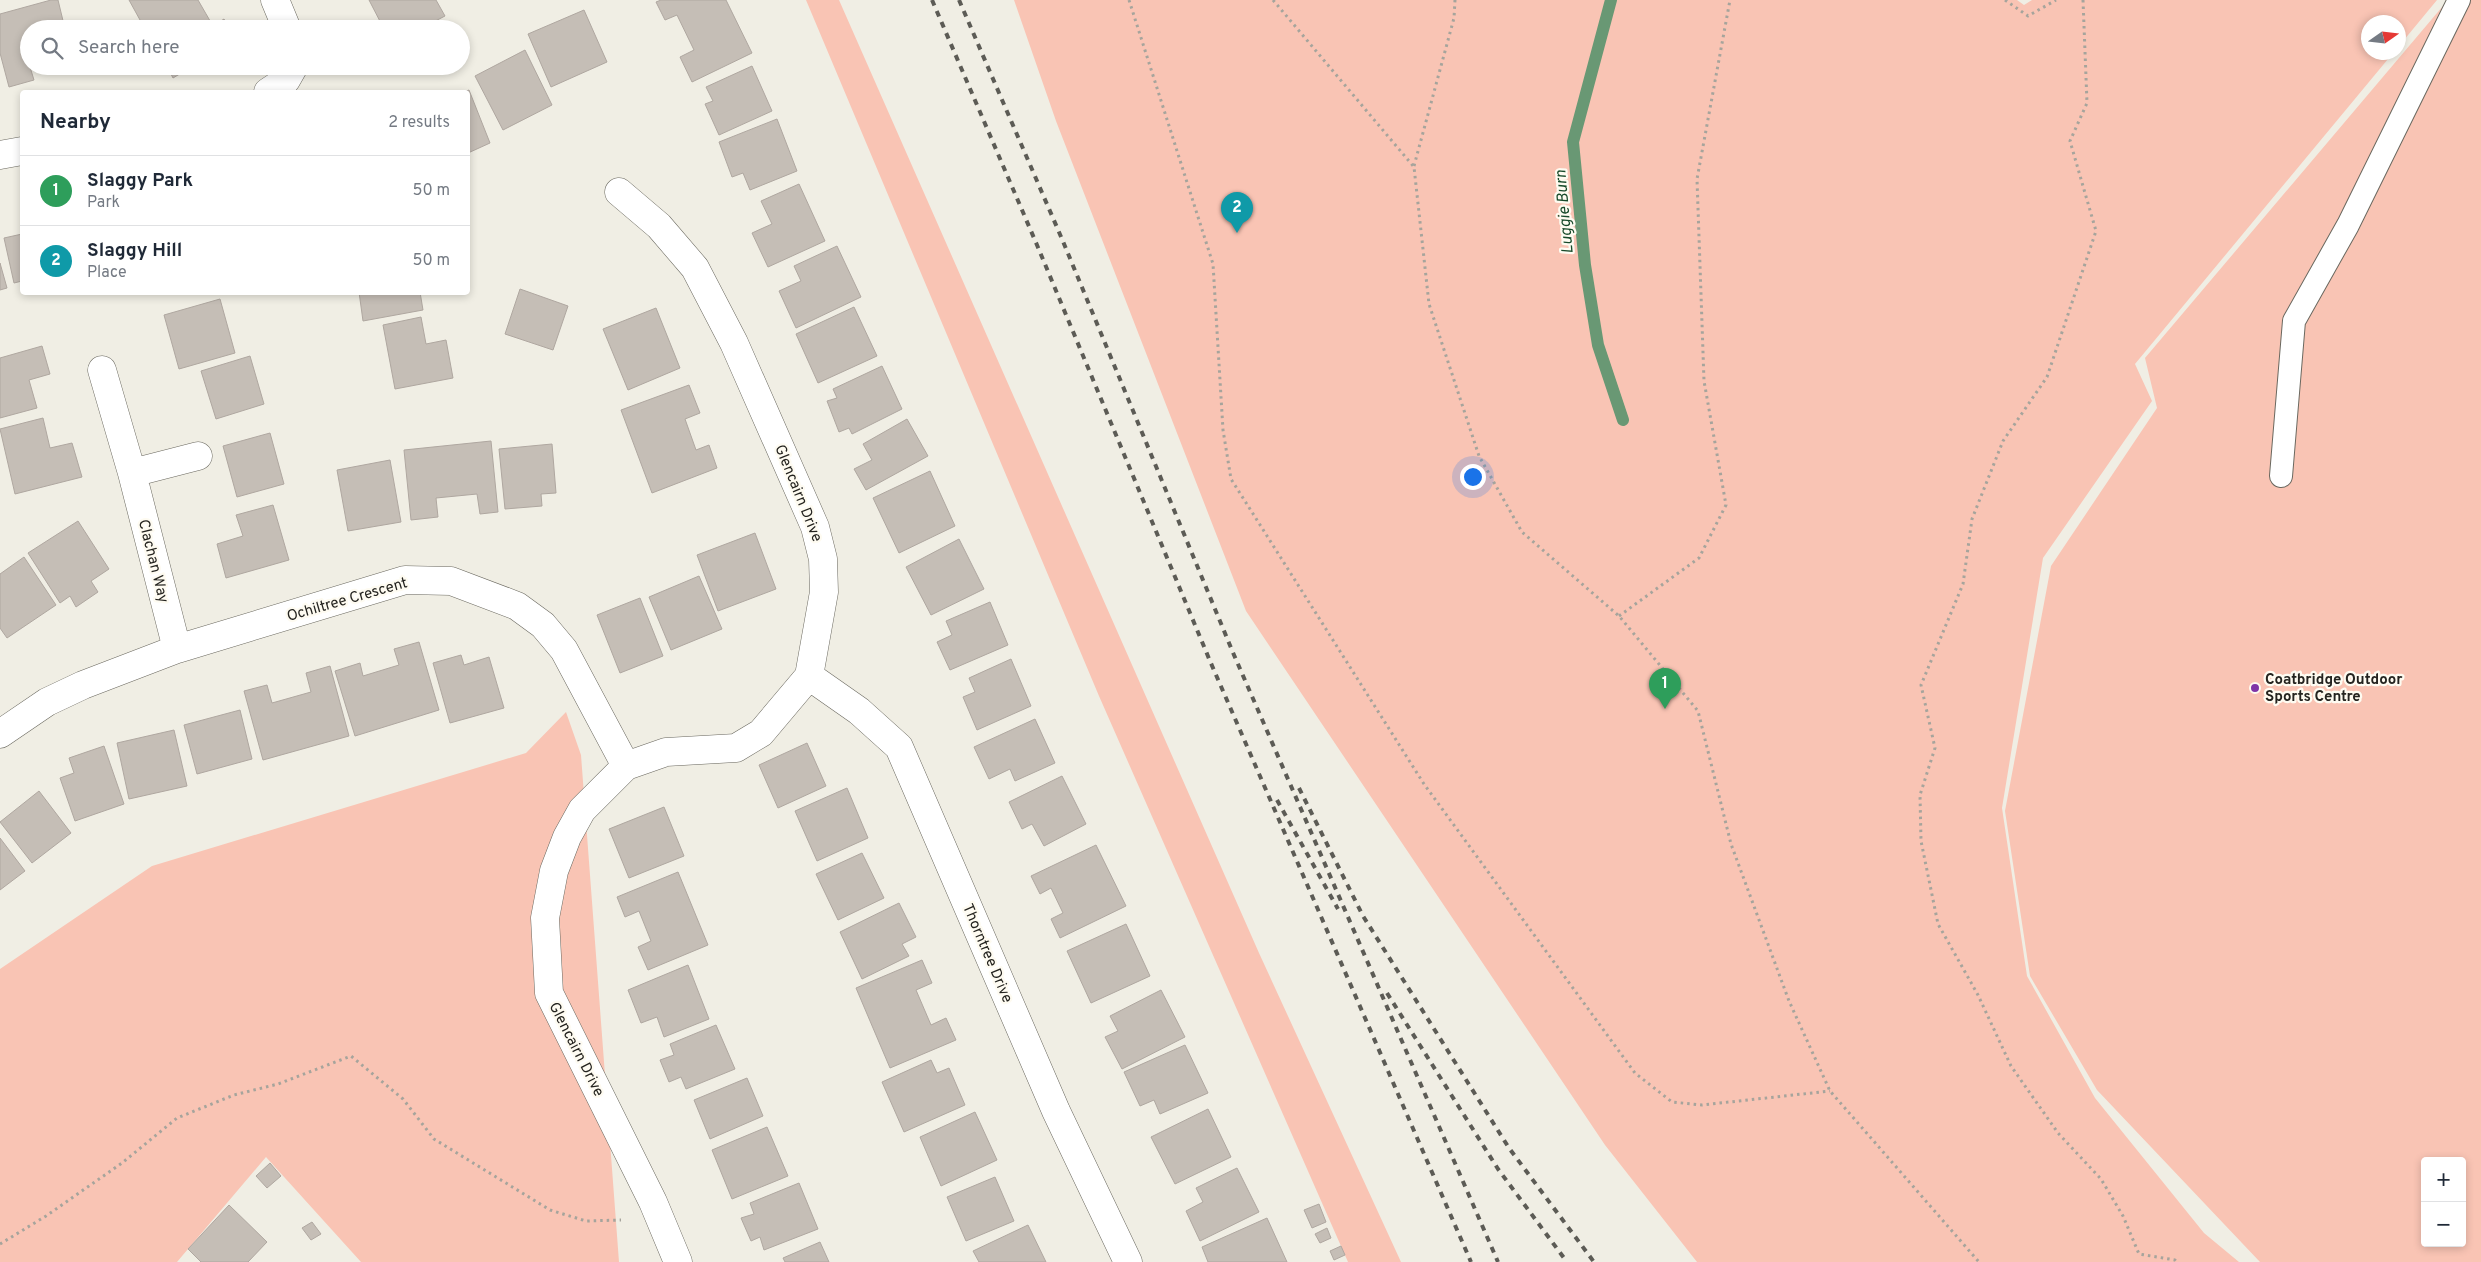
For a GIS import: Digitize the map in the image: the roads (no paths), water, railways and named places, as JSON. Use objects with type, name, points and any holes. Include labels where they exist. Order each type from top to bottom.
[{"type":"street","points":[[275,0],[283,20]]},
{"type":"street","points":[[271,90],[286,80],[289,75]]},
{"type":"street","points":[[0,155],[20,151]]},
{"type":"street","name":"Glencairn Drive","points":[[619,192],[659,226],[695,268],[734,343],[815,527],[823,559],[824,592],[809,676],[761,733],[736,748],[666,752],[626,766],[582,810],[567,837],[554,871],[545,918],[549,993],[653,1202],[678,1262]]},
{"type":"street","name":"Clachan Way","points":[[102,370],[132,473],[177,649]]},
{"type":"street","points":[[132,473],[198,456]]},
{"type":"street","name":"Ochiltree Crescent","points":[[0,734],[47,702],[83,685],[177,649],[405,580],[451,581],[517,606],[543,625],[564,650],[626,766]]},
{"type":"street","name":"Thorntree Drive","points":[[809,676],[859,711],[899,747],[1056,1111],[1128,1262]]},
{"type":"lane","points":[[2281,476],[2294,321],[2348,225],[2459,0]]},
{"type":"waterway","name":"Luggie Burn","points":[[1611,0],[1573,142],[1585,265],[1598,345],[1623,420]]},
{"type":"railway","points":[[932,0],[1037,245],[1210,661],[1471,1262]]},
{"type":"railway","points":[[959,0],[1062,239],[1234,655],[1498,1262]]},
{"type":"railway","points":[[1299,788],[1363,916],[1509,1148],[1594,1262]]},
{"type":"railway","points":[[1277,800],[1338,909]]},
{"type":"railway","points":[[1387,993],[1498,1169],[1567,1262]]},
{"type":"place","name":"Slaggy Hill","points":[[1237,233]]},
{"type":"place","name":"Coatbridge Outdoor Sports Centre","points":[[2255,688]]},
{"type":"place","name":"Slaggy Park","points":[[1665,709]]}]
